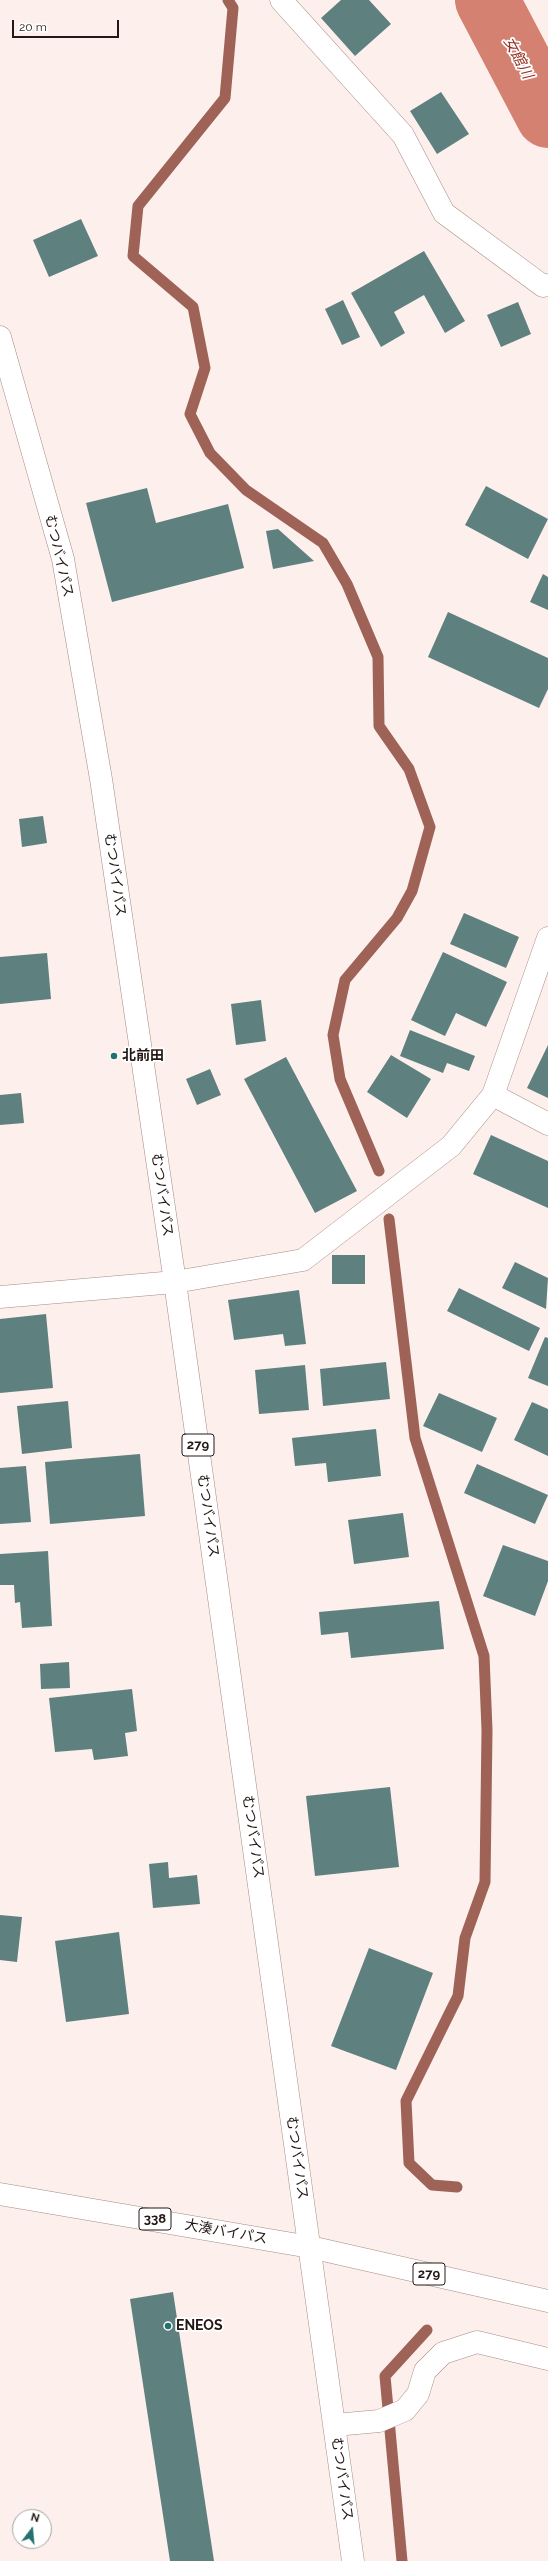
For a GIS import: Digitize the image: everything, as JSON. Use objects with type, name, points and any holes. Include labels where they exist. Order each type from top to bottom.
[{"type":"main road","points":[[281,0],[403,135],[444,213],[546,288]]},
{"type":"main road","name":"むつバイパス","points":[[0,337],[63,559],[101,778],[175,1282],[353,2561]]},
{"type":"main road","points":[[0,1297],[175,1282],[303,1260],[451,1146],[493,1096],[548,938]]},
{"type":"main road","points":[[493,1096],[548,1124]]},
{"type":"main road","name":"大湊バイパス","points":[[0,2194],[310,2247]]},
{"type":"main road","name":"279","points":[[310,2247],[548,2300]]},
{"type":"main road","points":[[335,2425],[379,2421],[405,2410],[418,2394],[425,2371],[443,2353],[477,2342],[548,2359]]},
{"type":"building","points":[[341,0],[369,0],[391,24],[355,56],[321,18]]},
{"type":"building","points":[[441,92],[469,134],[437,154],[410,111]]},
{"type":"building","points":[[81,219],[98,256],[49,277],[33,240]]},
{"type":"building","points":[[424,251],[465,321],[445,333],[424,295],[394,312],[405,333],[381,347],[351,293]]},
{"type":"building","points":[[343,300],[360,337],[342,345],[325,309]]},
{"type":"building","points":[[518,302],[531,334],[501,347],[487,315]]},
{"type":"building","points":[[486,486],[548,519],[528,559],[465,525]]},
{"type":"building","points":[[147,488],[156,523],[228,504],[244,568],[112,602],[86,503]]},
{"type":"building","points":[[278,529],[314,561],[273,569],[266,531]]},
{"type":"building","points":[[543,574],[548,577],[548,610],[530,602]]},
{"type":"building","points":[[448,612],[548,658],[548,689],[539,708],[428,657]]},
{"type":"building","points":[[43,816],[47,843],[22,847],[19,819]]},
{"type":"building","points":[[464,913],[519,937],[506,968],[450,944]]},
{"type":"building","points":[[443,952],[507,982],[486,1027],[456,1013],[445,1036],[411,1020]]},
{"type":"building","points":[[47,953],[51,999],[0,1004],[0,957]]},
{"type":"building","points":[[261,1000],[266,1041],[236,1045],[231,1004]]},
{"type":"building","points":[[410,1030],[475,1056],[469,1071],[447,1063],[443,1073],[400,1056]]},
{"type":"building","points":[[548,1045],[548,1098],[527,1088]]},
{"type":"building","points":[[391,1055],[431,1079],[407,1118],[367,1092]]},
{"type":"building","points":[[286,1057],[357,1191],[315,1213],[244,1079]]},
{"type":"building","points":[[210,1069],[221,1095],[197,1105],[186,1079]]},
{"type":"building","points":[[21,1093],[24,1123],[0,1125],[0,1095]]},
{"type":"building","points":[[491,1135],[548,1161],[548,1208],[473,1174]]},
{"type":"building","points":[[332,1255],[365,1255],[365,1284],[332,1284]]},
{"type":"building","points":[[515,1262],[548,1278],[546,1309],[502,1288]]},
{"type":"building","points":[[459,1288],[540,1328],[529,1351],[447,1311]]},
{"type":"building","points":[[299,1290],[306,1344],[285,1346],[283,1334],[234,1340],[228,1300]]},
{"type":"building","points":[[46,1314],[53,1388],[0,1393],[0,1319]]},
{"type":"building","points":[[545,1337],[548,1338],[548,1386],[528,1378]]},
{"type":"building","points":[[386,1362],[390,1399],[323,1406],[320,1369]]},
{"type":"building","points":[[305,1365],[309,1410],[259,1414],[255,1370]]},
{"type":"building","points":[[439,1393],[497,1418],[482,1452],[423,1426]]},
{"type":"building","points":[[68,1401],[72,1448],[22,1454],[17,1406]]},
{"type":"building","points":[[532,1402],[548,1409],[548,1456],[514,1440]]},
{"type":"building","points":[[376,1429],[381,1476],[328,1482],[326,1463],[295,1466],[292,1438]]},
{"type":"building","points":[[140,1454],[145,1516],[50,1524],[45,1462]]},
{"type":"building","points":[[477,1464],[548,1495],[535,1524],[464,1493]]},
{"type":"building","points":[[26,1466],[31,1522],[0,1524],[0,1468]]},
{"type":"building","points":[[403,1513],[409,1557],[354,1564],[348,1520]]},
{"type":"building","points":[[503,1545],[548,1561],[548,1581],[535,1616],[483,1596]]},
{"type":"building","points":[[48,1551],[52,1626],[22,1628],[20,1602],[15,1603],[14,1585],[0,1585],[0,1554]]},
{"type":"building","points":[[439,1601],[444,1649],[351,1658],[348,1632],[321,1635],[319,1612]]},
{"type":"building","points":[[69,1662],[70,1688],[41,1689],[40,1664]]},
{"type":"building","points":[[132,1689],[137,1731],[125,1733],[128,1756],[94,1760],[92,1749],[55,1752],[49,1698]]},
{"type":"building","points":[[390,1787],[399,1867],[315,1876],[306,1796]]},
{"type":"building","points":[[168,1862],[169,1878],[197,1875],[200,1904],[153,1908],[149,1864]]},
{"type":"building","points":[[0,1915],[22,1917],[17,1962],[0,1960]]},
{"type":"building","points":[[119,1932],[129,2014],[66,2022],[55,1941]]},
{"type":"building","points":[[369,1948],[433,1973],[396,2070],[331,2046]]},
{"type":"building","points":[[173,2292],[214,2561],[170,2561],[130,2299]]},
{"type":"waterway","points":[[228,0],[233,8],[225,98],[138,206],[133,256],[193,307],[205,368],[190,414],[210,453],[246,490],[323,543],[347,584],[378,657],[379,726],[409,769],[430,827],[412,891],[397,918],[345,980],[333,1035],[340,1079],[379,1171]]},
{"type":"waterway","name":"女館川","points":[[487,0],[548,116]]},
{"type":"waterway","points":[[389,1219],[415,1438],[484,1656],[487,1730],[485,1882],[465,1938],[458,1996],[406,2101],[409,2163],[432,2185],[457,2187]]},
{"type":"waterway","points":[[402,2561],[385,2376],[427,2330]]},
{"type":"place","name":"北前田","points":[[114,1056]]},
{"type":"place","name":"ENEOS","points":[[168,2326]]}]
